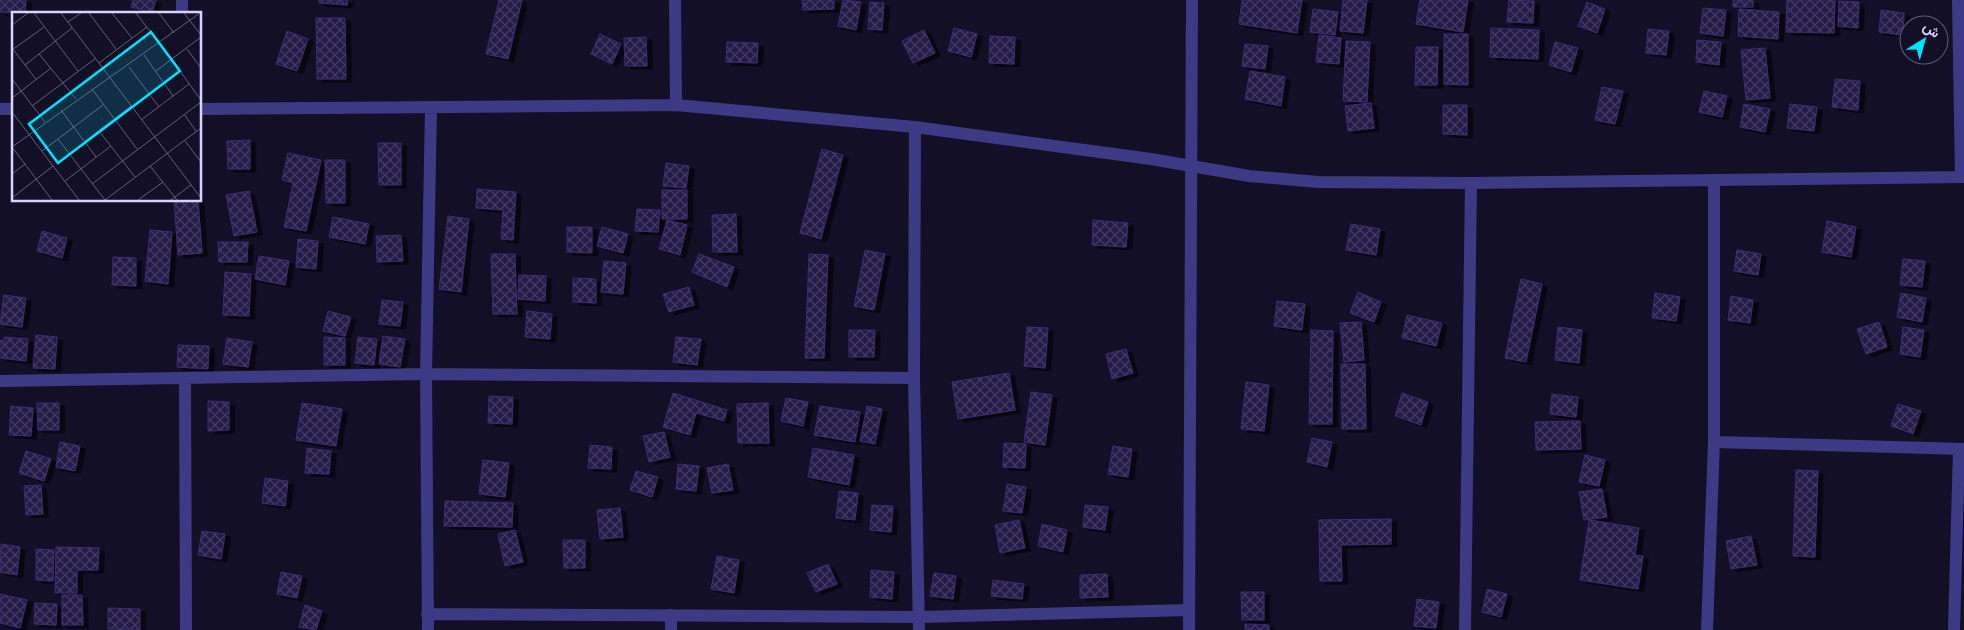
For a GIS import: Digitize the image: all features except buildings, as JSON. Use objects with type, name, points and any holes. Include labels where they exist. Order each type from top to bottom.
[{"type":"street","points":[[675,0],[676,105]]},
{"type":"street","points":[[1189,630],[1192,0]]},
{"type":"street","points":[[201,108],[676,105],[916,127],[1249,176],[1318,182],[1471,183],[1963,177],[1958,0]]},
{"type":"street","points":[[428,630],[426,374],[431,107]]},
{"type":"street","points":[[916,127],[914,378],[919,624]]},
{"type":"street","points":[[1707,630],[1714,442],[1714,180]]},
{"type":"street","points":[[1465,630],[1471,183]]},
{"type":"street","points":[[0,381],[426,374],[914,378]]},
{"type":"street","points":[[185,379],[186,630]]},
{"type":"street","points":[[1714,442],[1961,448],[1954,630]]},
{"type":"street","points":[[428,614],[671,615],[919,624],[1189,610]]},
{"type":"street","points":[[671,615],[671,630]]}]
